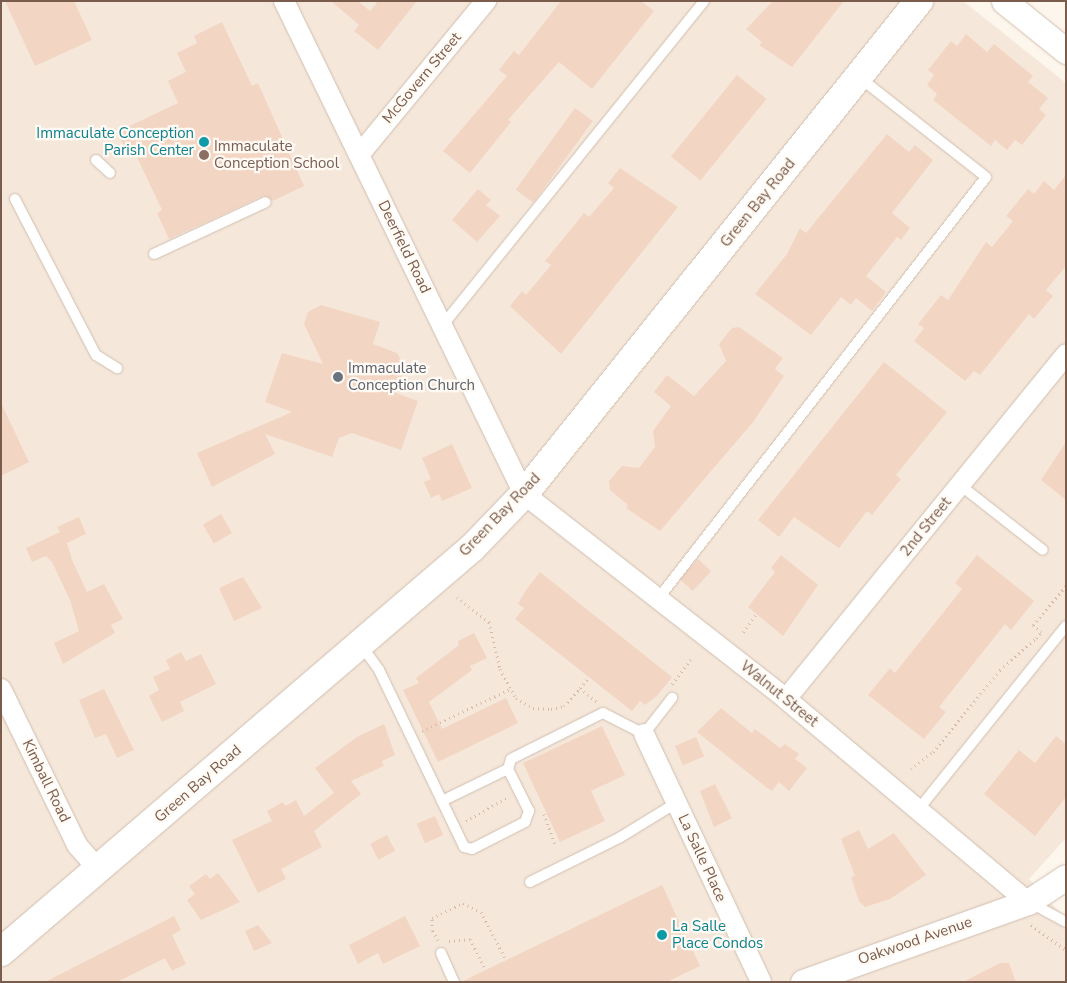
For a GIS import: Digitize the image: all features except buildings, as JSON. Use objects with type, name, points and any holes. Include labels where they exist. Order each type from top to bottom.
[{"type":"main road","name":"Green Bay Road","points":[[1,952],[472,548],[524,494],[920,1]]},
{"type":"street","name":"Deerfield Road","points":[[284,1],[524,494]]},
{"type":"street","name":"McGovern Street","points":[[359,155],[486,1]]},
{"type":"street","points":[[1004,1],[1066,51]]},
{"type":"street","name":"2nd Street","points":[[786,699],[1066,355]]},
{"type":"street","name":"Walnut Street","points":[[524,494],[786,699],[918,810],[1029,913]]},
{"type":"street","name":"Kimball Road","points":[[1,689],[77,845],[98,869]]},
{"type":"street","name":"La Salle Place","points":[[644,734],[761,982]]},
{"type":"street","name":"Oakwood Avenue","points":[[803,982],[1029,913],[1066,877]]},
{"type":"lane","points":[[442,326],[704,1]]},
{"type":"lane","points":[[658,599],[986,177],[859,76]]},
{"type":"lane","points":[[96,160],[110,173]]},
{"type":"lane","points":[[15,199],[96,355],[117,368]]},
{"type":"lane","points":[[154,254],[266,202]]},
{"type":"lane","points":[[960,485],[1043,550]]},
{"type":"lane","points":[[918,810],[1066,626]]},
{"type":"lane","points":[[361,644],[379,670],[464,847],[472,849],[525,822],[529,811],[508,769],[511,758],[603,713],[644,734],[669,695]]},
{"type":"lane","points":[[442,801],[508,769]]},
{"type":"lane","points":[[530,882],[619,838],[676,803]]},
{"type":"lane","points":[[1029,913],[1066,922]]},
{"type":"lane","points":[[440,953],[454,982]]},
{"type":"path","points":[[911,769],[933,752],[1000,670],[1036,638],[1041,632],[1033,625],[1066,586]]},
{"type":"path","points":[[457,597],[489,622],[510,689],[533,708],[551,709],[564,706],[589,677]]},
{"type":"path","points":[[743,632],[756,614]]},
{"type":"path","points":[[669,695],[691,659]]},
{"type":"path","points":[[580,688],[600,704]]},
{"type":"path","points":[[420,732],[510,689]]},
{"type":"path","points":[[463,823],[513,794]]},
{"type":"path","points":[[485,968],[470,939],[444,941],[434,936],[431,923],[436,914],[463,903],[481,912],[506,958]]},
{"type":"path","points":[[1029,913],[1066,950]]},
{"type":"shaded area","points":[[1,1],[963,1],[1066,83],[1066,838],[1029,879],[1066,919],[1066,982],[1,982]]},
{"type":"place","name":"Immaculate Conception Parish Center","points":[[204,142]]},
{"type":"place","name":"Immaculate Conception School","points":[[204,155]]},
{"type":"place","name":"Immaculate Conception Church","points":[[338,377]]},
{"type":"place","name":"La Salle Place Condos","points":[[662,935]]}]
